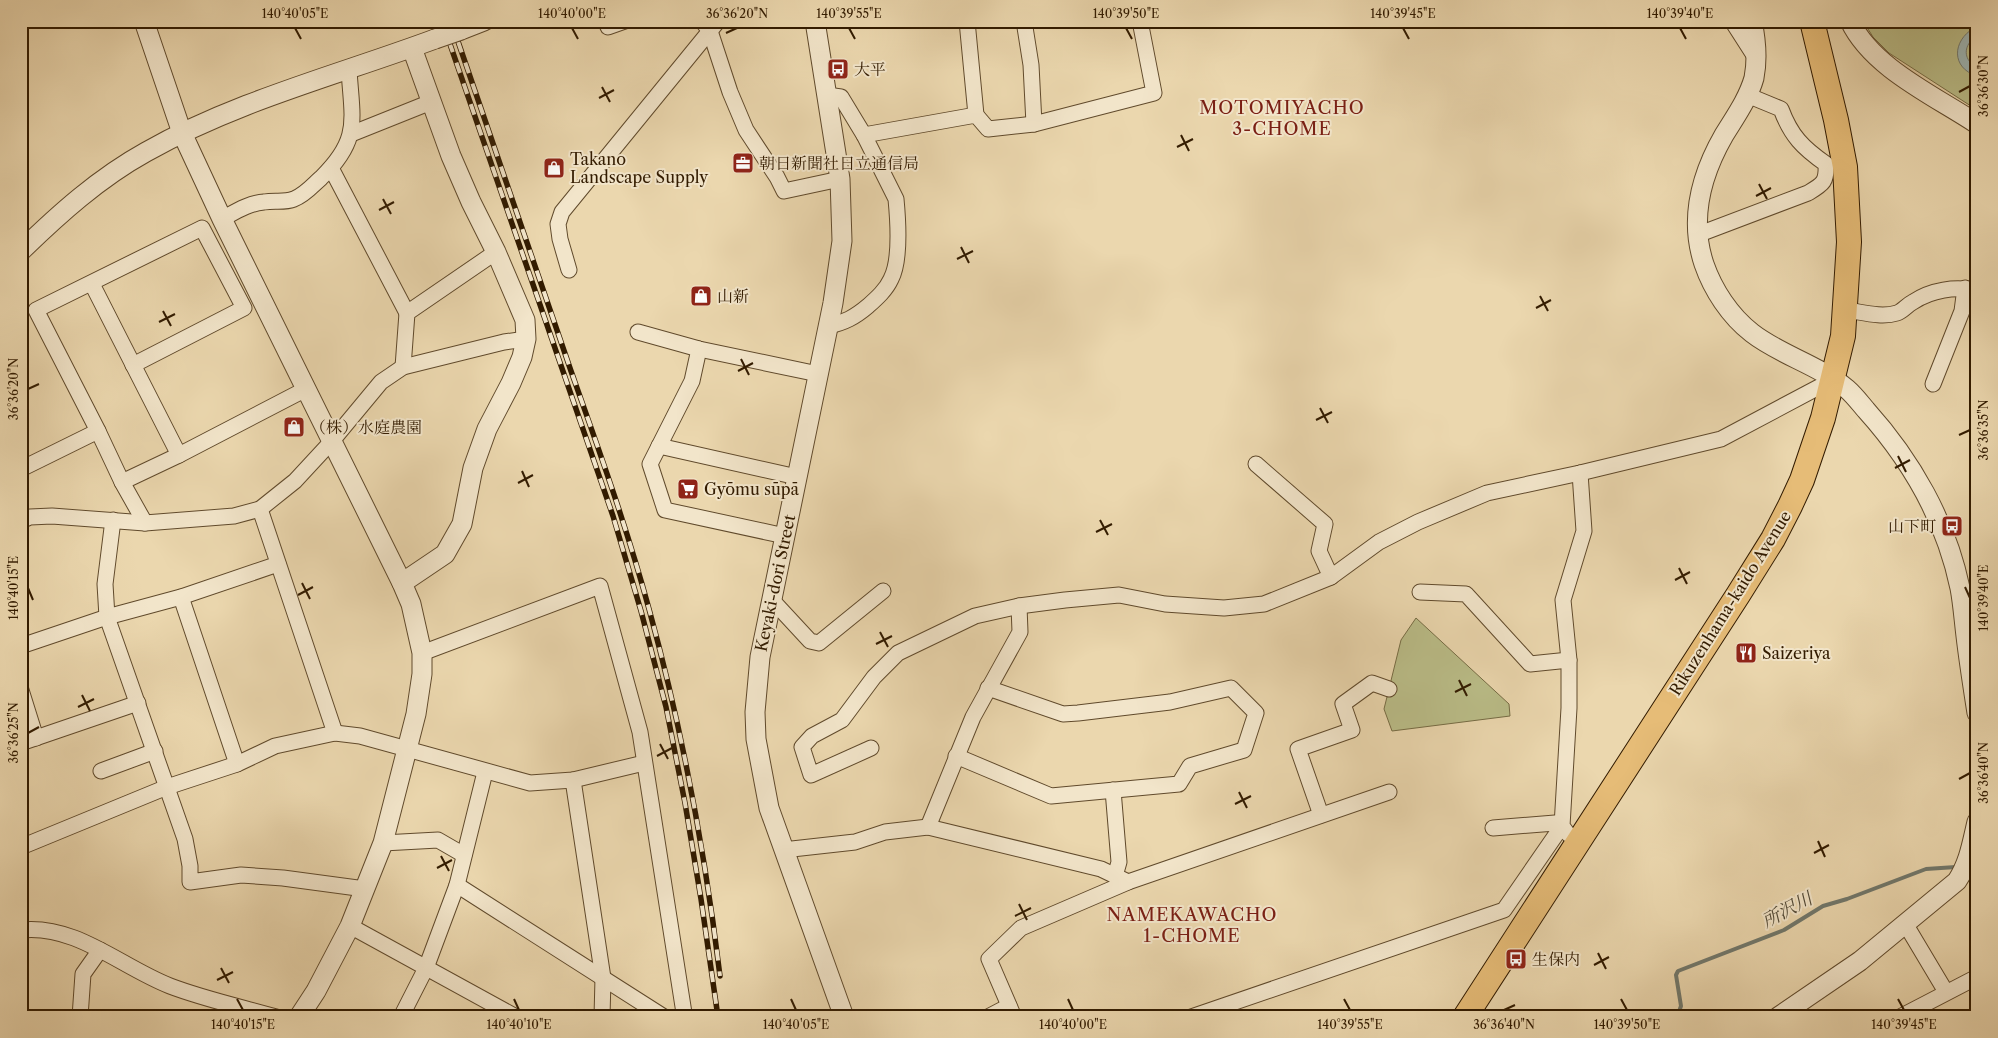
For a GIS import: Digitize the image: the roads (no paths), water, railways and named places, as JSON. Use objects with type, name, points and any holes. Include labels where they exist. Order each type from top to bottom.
[{"type":"highway","name":"Rikuzenhama-kaido Avenue","points":[[1464,1017],[1570,834],[1773,539],[1802,480],[1823,418],[1842,349],[1849,242],[1845,167],[1836,120],[1812,21]]},
{"type":"street","points":[[144,21],[182,133],[222,219],[402,584],[411,604],[422,653],[422,674],[416,714],[383,843],[350,926],[316,991],[298,1017]]},
{"type":"street","points":[[606,21],[608,27],[626,21]]},
{"type":"street","name":"Keyaki-dori Street","points":[[815,21],[840,179],[842,241],[828,326],[760,657],[756,684],[756,739],[769,808],[844,1017]]},
{"type":"street","points":[[967,21],[976,115],[988,129],[1034,124],[1154,93],[1140,21]]},
{"type":"street","points":[[1024,21],[1031,65],[1034,124]]},
{"type":"street","points":[[1732,21],[1757,60]]},
{"type":"street","points":[[1752,21],[1757,60],[1753,79],[1739,112],[1710,160],[1703,178],[1699,200],[1697,234],[1704,262],[1712,284],[1727,306],[1753,334],[1834,379],[1848,390],[1894,444],[1924,491],[1948,545],[1960,590],[1977,713]]},
{"type":"street","points":[[1850,21],[1865,46],[1881,62],[1977,124]]},
{"type":"street","points":[[21,251],[62,213],[103,180],[144,153],[182,133],[244,106],[412,48],[473,24]]},
{"type":"street","points":[[710,24],[730,92],[746,130],[777,177],[784,192],[840,179]]},
{"type":"street","points":[[569,270],[560,239],[558,224],[562,212],[710,24]]},
{"type":"street","points":[[402,584],[445,554],[462,524],[473,468],[487,429],[522,357],[526,339],[525,320],[496,252],[468,195],[412,48]]},
{"type":"street","points":[[222,219],[248,206],[264,202],[282,202],[295,199],[305,193],[331,168],[348,145],[351,134],[349,70]]},
{"type":"street","points":[[827,95],[842,97],[864,135],[896,199],[896,258],[892,278],[880,295],[860,313],[844,323],[828,326]]},
{"type":"street","points":[[1697,234],[1808,193],[1821,186],[1827,176],[1826,164],[1797,140],[1788,128],[1781,109],[1747,95]]},
{"type":"street","points":[[351,134],[431,102]]},
{"type":"street","points":[[864,135],[976,115]]},
{"type":"street","points":[[331,168],[407,313],[403,367]]},
{"type":"street","points":[[133,365],[244,308],[202,228],[36,310],[122,482],[145,523]]},
{"type":"street","points":[[407,313],[496,252]]},
{"type":"street","points":[[92,284],[178,455]]},
{"type":"street","points":[[1846,310],[1888,315],[1900,312],[1912,302],[1933,292],[1971,289],[1933,384]]},
{"type":"street","points":[[638,332],[699,349],[818,374]]},
{"type":"street","points":[[21,521],[30,518],[52,516],[145,523],[234,516],[260,509],[294,480],[332,441],[381,382],[403,367],[504,342],[526,339]]},
{"type":"street","points":[[699,349],[692,381],[650,464],[664,510],[785,536]]},
{"type":"street","points":[[871,748],[811,775],[802,747],[812,736],[842,720],[874,677],[898,653],[975,616],[1019,606],[1119,595],[1165,604],[1224,608],[1264,604],[1330,577],[1379,542],[1418,522],[1478,497],[1720,439],[1834,379]]},
{"type":"street","points":[[122,482],[306,389]]},
{"type":"street","points":[[21,468],[98,431]]},
{"type":"street","points":[[659,446],[797,477]]},
{"type":"street","points":[[1256,464],[1325,524],[1319,551],[1330,577]]},
{"type":"street","points":[[1192,1017],[1504,910],[1570,834],[1568,660],[1563,600],[1584,531],[1580,473]]},
{"type":"street","points":[[260,509],[335,733]]},
{"type":"street","points":[[113,520],[105,584],[107,617],[185,839],[190,866],[190,882],[241,875],[283,878],[365,889]]},
{"type":"street","points":[[21,646],[107,617],[181,597],[278,564]]},
{"type":"street","points":[[422,653],[600,586],[640,732],[684,1013],[681,1017]]},
{"type":"street","points":[[772,600],[810,641],[819,643],[883,591]]},
{"type":"street","points":[[1420,592],[1466,594],[1530,664],[1568,660]]},
{"type":"street","points":[[181,597],[237,764]]},
{"type":"street","points":[[928,826],[956,756],[988,688],[1020,632],[1019,606]]},
{"type":"street","points":[[1321,815],[1298,749],[1352,730],[1343,704],[1372,683],[1389,689]]},
{"type":"street","points":[[956,756],[1051,796],[1178,784],[1190,766],[1244,750],[1256,713],[1231,688],[1170,702],[1078,714],[1063,714],[988,688]]},
{"type":"street","points":[[21,690],[36,738]]},
{"type":"street","points":[[21,743],[138,703]]},
{"type":"street","points":[[21,847],[167,787],[237,764],[275,746],[335,733],[360,736],[530,783],[572,780],[644,762]]},
{"type":"street","points":[[101,771],[154,751]]},
{"type":"street","points":[[401,1017],[426,968],[457,885],[485,772]]},
{"type":"street","points":[[572,780],[603,978],[602,1017]]},
{"type":"street","points":[[1112,790],[1121,879]]},
{"type":"street","points":[[988,1017],[1011,1012],[989,959],[1020,928],[1121,879],[1389,792]]},
{"type":"street","points":[[1778,1017],[1822,988],[1906,926],[1957,881],[1966,868],[1977,822]]},
{"type":"street","points":[[1493,828],[1555,823],[1570,834]]},
{"type":"street","points":[[783,850],[855,842],[885,832],[928,826],[1101,869],[1121,879]]},
{"type":"street","points":[[383,843],[438,840],[464,855]]},
{"type":"street","points":[[457,885],[664,1017]]},
{"type":"street","points":[[350,926],[516,1017]]},
{"type":"street","points":[[1906,926],[1946,992]]},
{"type":"street","points":[[21,930],[34,929],[56,932],[87,943],[170,986],[276,1017]]},
{"type":"street","points":[[80,1017],[83,974],[100,950]]},
{"type":"street","points":[[1900,1017],[1977,977]]},
{"type":"water","points":[[1974,28],[1977,28],[1977,37],[1974,38],[1977,41],[1977,56],[1976,49],[1970,42],[1966,53],[1970,62],[1977,67],[1977,76],[1962,67],[1958,54],[1958,47],[1962,40]]},
{"type":"waterway","name":"所沢川","points":[[1677,1017],[1681,1006],[1676,975],[1678,971],[1784,930],[1823,906],[1847,899],[1926,869],[1956,867]]},
{"type":"railway","points":[[442,21],[613,516],[641,611],[666,707],[685,803],[718,1017]]},
{"type":"railway","points":[[451,21],[612,489],[649,609],[672,700],[700,837],[720,976]]},
{"type":"place","name":"大平","points":[[838,69]]},
{"type":"place","name":"朝日新聞社日立通信局","points":[[743,163]]},
{"type":"place","name":"Takano Landscape Supply","points":[[554,168]]},
{"type":"place","name":"山新","points":[[701,296]]},
{"type":"place","name":"（株）水庭農園","points":[[294,427]]},
{"type":"place","name":"Gyōmu sūpā","points":[[688,489]]},
{"type":"place","name":"山下町","points":[[1952,526]]},
{"type":"place","name":"Saizeriya","points":[[1746,653]]},
{"type":"place","name":"生保内","points":[[1516,959]]},
{"type":"district","name":"MOTOMIYACHO 3-CHOME","points":[[1282,118]]},
{"type":"district","name":"NAMEKAWACHO 1-CHOME","points":[[1192,925]]}]
